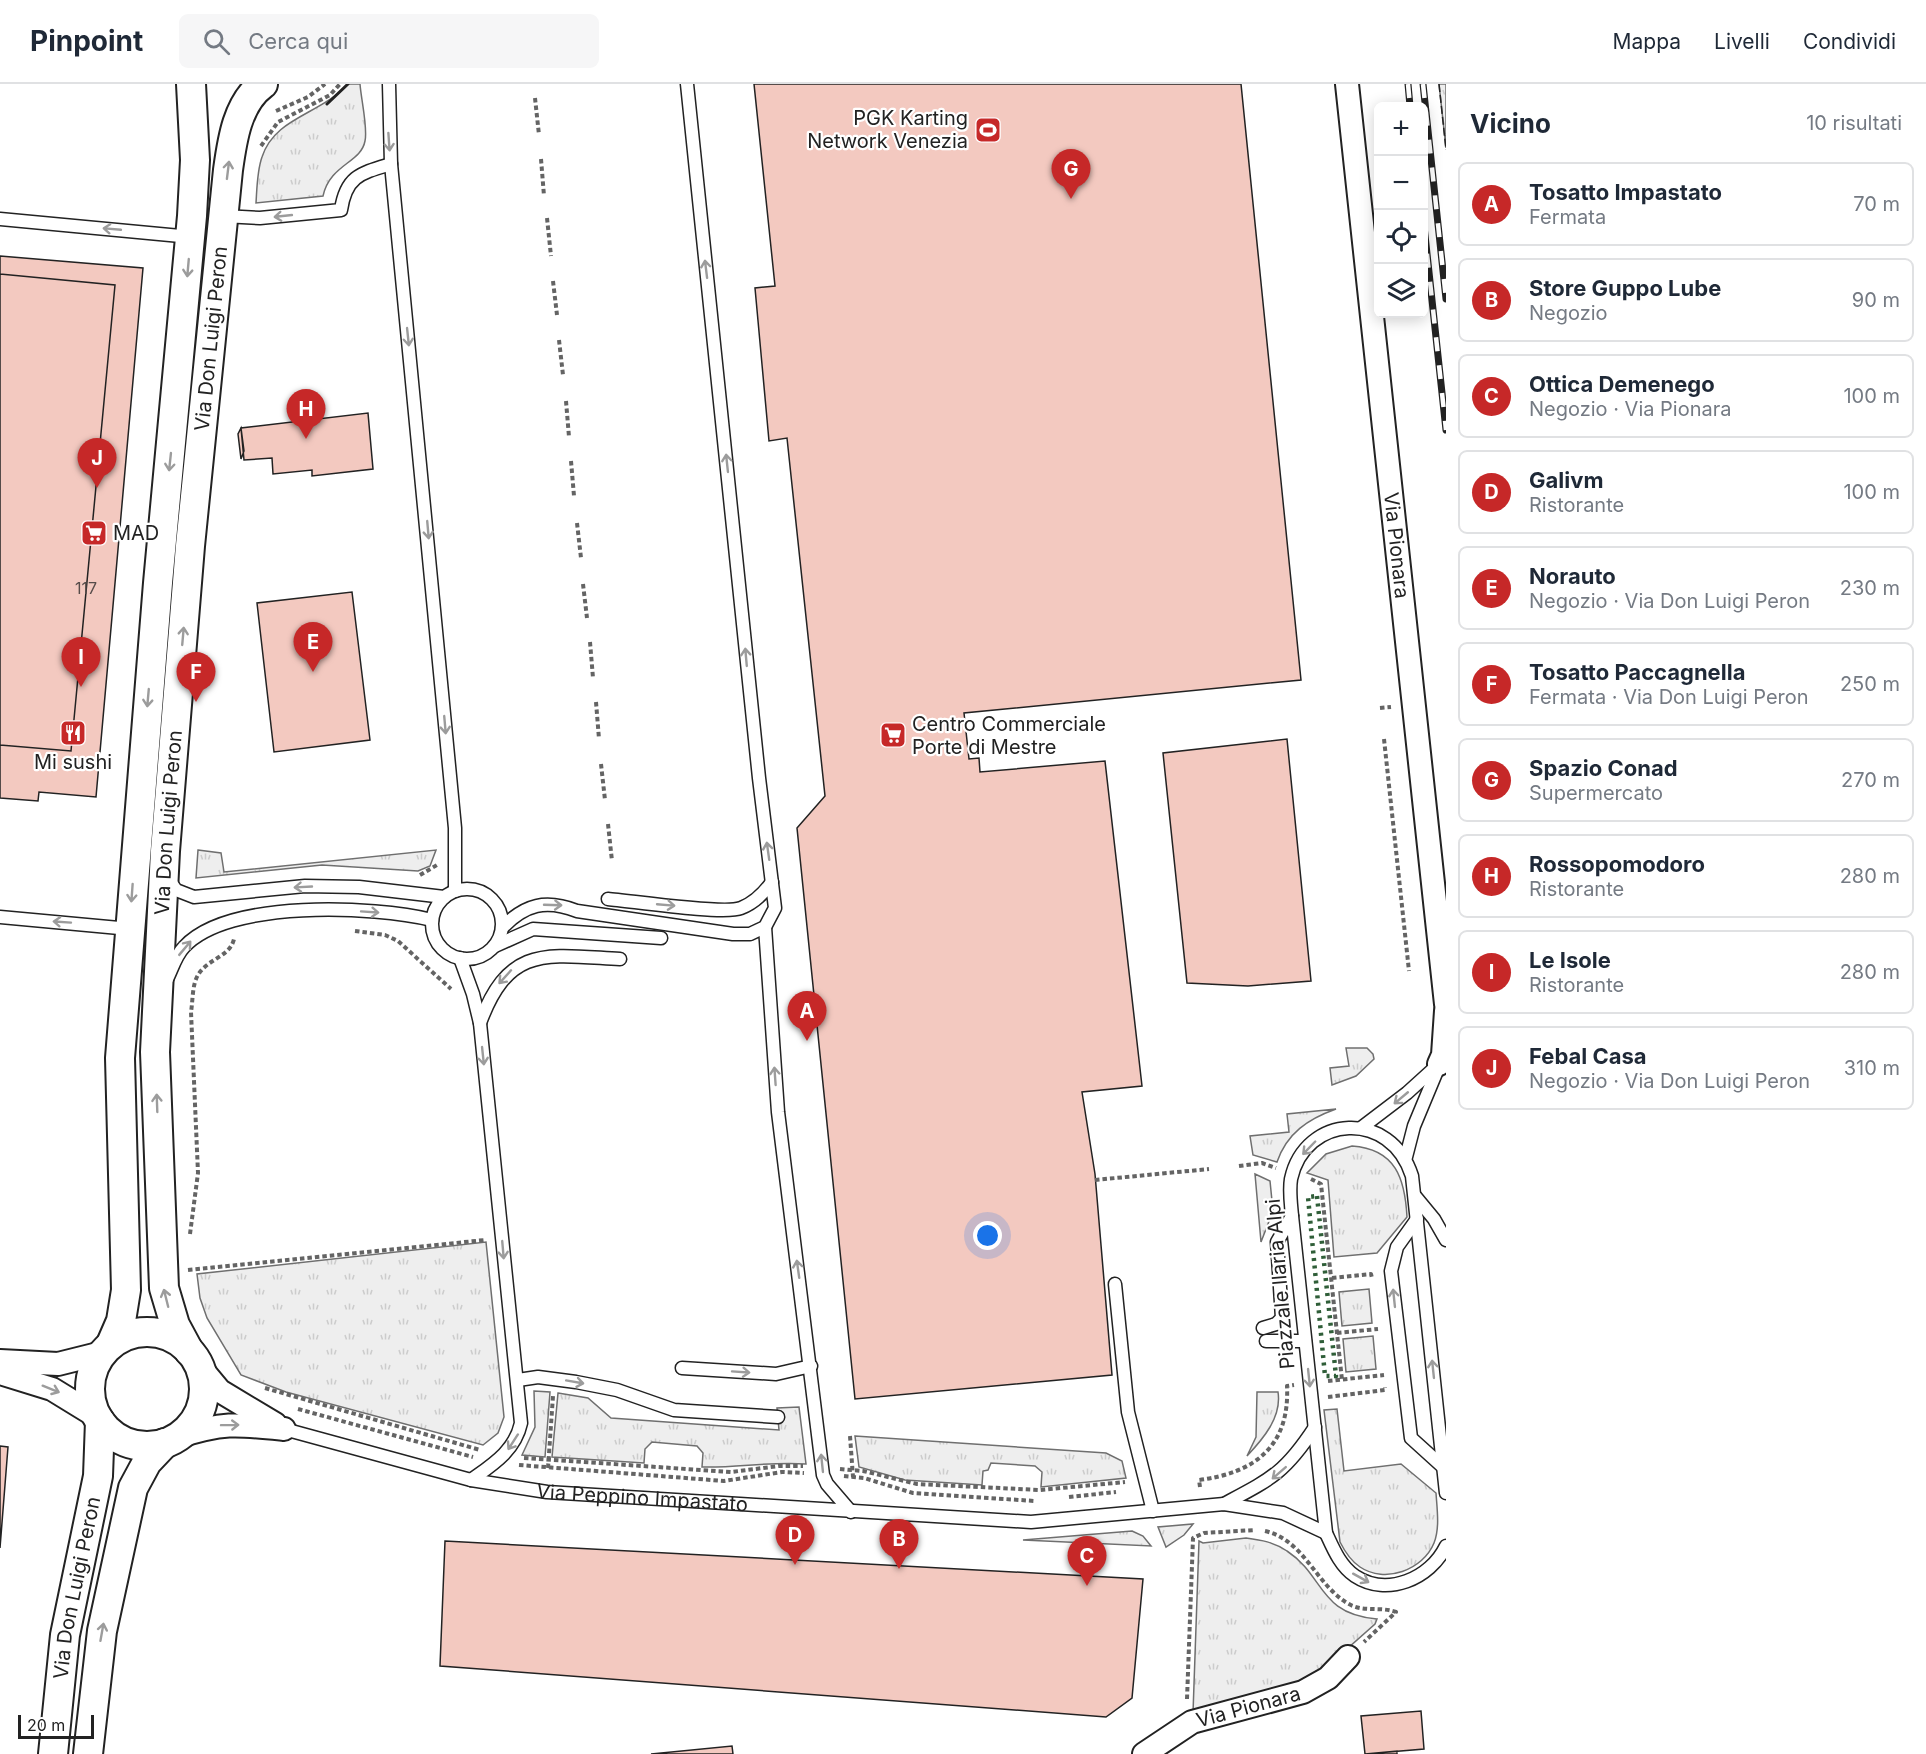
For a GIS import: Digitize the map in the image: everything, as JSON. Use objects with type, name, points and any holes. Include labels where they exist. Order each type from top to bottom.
[{"type":"street","name":"Via Don Luigi Peron","points":[[107,1349],[121,1321],[126,1290],[120,1058],[158,583],[191,237],[195,160],[192,84]]},
{"type":"street","name":"Via Don Luigi Peron","points":[[195,1359],[174,1325],[164,1288],[154,1052],[190,546],[229,162],[237,125],[251,94],[263,84]]},
{"type":"street","name":"Via Pionara","points":[[1347,84],[1446,1004]]},
{"type":"street","points":[[1439,1065],[1443,1055],[1446,1011]]},
{"type":"street","points":[[0,1361],[58,1364],[81,1360],[107,1349],[129,1335],[148,1332],[168,1336],[195,1359],[204,1387],[201,1406],[191,1424],[171,1440],[145,1445],[126,1442],[114,1435],[98,1419],[52,1389],[0,1373]]},
{"type":"street","points":[[98,1419],[92,1404],[90,1383],[93,1371],[107,1349]]},
{"type":"street","name":"Via Peppino Impastato","points":[[195,1359],[220,1391],[284,1429]]},
{"type":"street","name":"Via Don Luigi Peron","points":[[53,1754],[65,1635],[98,1476],[98,1419]]},
{"type":"street","name":"Via Peppino Impastato","points":[[171,1440],[212,1426],[231,1424],[284,1429]]},
{"type":"street","name":"Via Don Luigi Peron","points":[[88,1754],[102,1631],[133,1488],[147,1462],[171,1440]]},
{"type":"street","name":"Via Pionara","points":[[1144,1754],[1192,1722],[1304,1692],[1328,1678],[1348,1657]]},
{"type":"lane","points":[[389,84],[391,164],[453,808],[450,894]]},
{"type":"lane","points":[[687,84],[759,778],[775,908],[765,927],[778,1112],[823,1475],[827,1484],[851,1512]]},
{"type":"lane","points":[[223,216],[260,218],[341,210],[344,191],[354,179],[391,164]]},
{"type":"lane","points":[[0,219],[191,237]]},
{"type":"lane","points":[[165,873],[176,891],[194,897],[305,886],[450,894],[479,891],[489,896],[497,905],[502,927]]},
{"type":"lane","points":[[608,899],[717,911],[739,909],[755,901],[772,882]]},
{"type":"lane","points":[[450,894],[438,903],[432,920],[436,940],[450,955],[460,958],[479,957],[495,946],[533,930],[661,938]]},
{"type":"lane","points":[[495,946],[502,927],[518,911],[558,904],[577,911],[720,934],[750,934],[765,927]]},
{"type":"lane","points":[[157,999],[183,947],[208,929],[251,917],[305,908],[410,914],[432,920]]},
{"type":"lane","points":[[0,917],[130,929]]},
{"type":"lane","points":[[480,1023],[492,993],[509,972],[524,961],[545,956],[620,959]]},
{"type":"lane","points":[[460,958],[473,994],[480,1023],[518,1380],[520,1423],[515,1441],[496,1462],[471,1480]]},
{"type":"lane","points":[[1361,1128],[1439,1065]]},
{"type":"lane","points":[[1439,1065],[1414,1126],[1406,1157],[1417,1219],[1446,1491]]},
{"type":"lane","name":"Piazzale Ilaria Alpi","points":[[1361,1128],[1341,1128],[1308,1145],[1297,1162],[1291,1179],[1292,1216],[1326,1533],[1339,1559],[1353,1575],[1372,1584],[1392,1585],[1424,1574],[1446,1546]]},
{"type":"lane","points":[[1361,1128],[1380,1133],[1406,1157]]},
{"type":"lane","points":[[1414,1196],[1434,1219],[1446,1240]]},
{"type":"lane","points":[[1263,1328],[1276,1324],[1282,1318],[1277,1242],[1292,1216]]},
{"type":"lane","points":[[1417,1219],[1397,1247],[1393,1258],[1392,1282],[1411,1438],[1443,1467]]},
{"type":"lane","points":[[1115,1284],[1128,1412],[1153,1511]]},
{"type":"lane","points":[[1266,1341],[1305,1341]]},
{"type":"lane","points":[[682,1368],[776,1374],[811,1366]]},
{"type":"lane","points":[[518,1380],[538,1377],[617,1390],[674,1410],[778,1417]]},
{"type":"lane","name":"Via Peppino Impastato","points":[[1224,1504],[1272,1479],[1294,1459],[1315,1427]]},
{"type":"lane","name":"Via Peppino Impastato","points":[[284,1429],[471,1480],[547,1492],[1031,1522],[1224,1504],[1283,1513],[1326,1533]]},
{"type":"path","points":[[272,114],[308,97],[325,84]]},
{"type":"path","points":[[259,154],[261,146],[278,122],[330,95],[340,84]]},
{"type":"path","points":[[535,98],[539,135]]},
{"type":"path","points":[[541,159],[544,196]]},
{"type":"path","points":[[547,218],[551,255]]},
{"type":"path","points":[[553,281],[557,315]]},
{"type":"path","points":[[559,340],[563,375]]},
{"type":"path","points":[[566,400],[569,437]]},
{"type":"path","points":[[572,461],[574,496]]},
{"type":"path","points":[[577,523],[581,558]]},
{"type":"path","points":[[583,584],[587,618]]},
{"type":"path","points":[[590,642],[593,678]]},
{"type":"path","points":[[596,702],[599,739]]},
{"type":"path","points":[[1384,739],[1409,971]]},
{"type":"path","points":[[601,764],[605,800]]},
{"type":"path","points":[[608,824],[612,861]]},
{"type":"path","points":[[353,931],[385,935],[398,941],[454,993]]},
{"type":"path","points":[[228,939],[244,935]]},
{"type":"path","points":[[190,1240],[198,1173],[191,1012],[194,989],[198,974],[230,948],[234,937]]},
{"type":"path","points":[[1239,1166],[1262,1163],[1282,1170]]},
{"type":"path","points":[[1095,1180],[1209,1169]]},
{"type":"path","points":[[1311,1179],[1321,1184],[1342,1380]]},
{"type":"path","points":[[182,1270],[490,1239]]},
{"type":"path","points":[[191,1260],[192,1275]]},
{"type":"path","points":[[1332,1278],[1371,1274],[1373,1285]]},
{"type":"path","points":[[1337,1333],[1378,1329],[1377,1318]]},
{"type":"path","points":[[1327,1381],[1384,1375]]},
{"type":"path","points":[[548,1468],[555,1379]]},
{"type":"path","points":[[261,1386],[485,1449]]},
{"type":"path","points":[[1199,1480],[1233,1474],[1247,1468],[1267,1451],[1284,1423],[1288,1404],[1287,1386]]},
{"type":"path","points":[[1325,1398],[1385,1390]]},
{"type":"path","points":[[287,1406],[469,1456]]},
{"type":"path","points":[[850,1436],[853,1477]]},
{"type":"path","points":[[520,1458],[731,1472],[779,1466],[807,1466]]},
{"type":"path","points":[[836,1468],[917,1484],[1040,1490],[1125,1482]]},
{"type":"path","points":[[1192,1722],[1187,1708],[1193,1538],[1204,1533],[1237,1529],[1268,1532],[1298,1549],[1329,1588],[1348,1603],[1371,1611],[1396,1612],[1348,1657]]},
{"type":"green space","points":[[348,84],[360,84],[366,135],[358,154],[332,177],[323,196],[256,203],[259,168],[268,144],[288,124],[325,103]]},
{"type":"green space","points":[[1439,84],[1446,84],[1446,148]]},
{"type":"green space","points":[[198,850],[221,853],[224,872],[436,850],[430,866],[418,871],[322,865],[196,878]]},
{"type":"green space","points":[[1346,1048],[1367,1048],[1373,1054],[1374,1059],[1356,1076],[1332,1085],[1330,1068],[1349,1066]]},
{"type":"green space","points":[[1336,1109],[1316,1117],[1300,1128],[1286,1143],[1277,1162],[1253,1155],[1250,1136],[1289,1132],[1287,1114]]},
{"type":"green space","points":[[1352,1146],[1367,1148],[1379,1153],[1395,1168],[1404,1190],[1407,1217],[1377,1253],[1334,1257],[1328,1180],[1307,1173],[1326,1154]]},
{"type":"green space","points":[[1255,1174],[1270,1181],[1273,1211],[1261,1242]]},
{"type":"green space","points":[[486,1242],[504,1417],[498,1433],[483,1445],[286,1392],[241,1375],[207,1318],[200,1298],[197,1274]]},
{"type":"green space","points":[[1369,1289],[1372,1323],[1342,1326],[1339,1292]]},
{"type":"green space","points":[[1373,1336],[1376,1369],[1346,1372],[1343,1339]]},
{"type":"green space","points":[[534,1391],[550,1392],[545,1457],[522,1455],[535,1427]]},
{"type":"green space","points":[[1257,1392],[1278,1392],[1277,1410],[1265,1435],[1247,1456],[1256,1437]]},
{"type":"green space","points":[[558,1393],[588,1398],[611,1418],[779,1430],[777,1408],[799,1407],[806,1464],[702,1467],[703,1453],[697,1446],[652,1442],[645,1449],[644,1463],[552,1457]]},
{"type":"green space","points":[[1337,1409],[1344,1471],[1401,1464],[1436,1493],[1438,1525],[1434,1543],[1421,1561],[1402,1572],[1381,1574],[1370,1572],[1354,1562],[1340,1542],[1324,1410]]},
{"type":"green space","points":[[855,1436],[1106,1453],[1122,1461],[1126,1478],[1041,1487],[1042,1472],[1035,1466],[991,1463],[988,1470],[983,1471],[982,1485],[905,1480],[859,1467]]},
{"type":"green space","points":[[1193,1524],[1184,1535],[1166,1547],[1158,1527]]},
{"type":"green space","points":[[1132,1531],[1143,1536],[1151,1546],[1023,1540]]},
{"type":"green space","points":[[1246,1538],[1277,1545],[1287,1551],[1309,1571],[1324,1592],[1343,1610],[1358,1616],[1377,1619],[1375,1624],[1304,1687],[1193,1713],[1199,1541],[1203,1543]]},
{"type":"building","name":"Centro Commerciale Porte di Mestre","points":[[754,84],[1241,84],[1301,680],[964,713],[969,759],[979,758],[980,772],[1105,761],[1142,1086],[1082,1092],[1095,1174],[1112,1375],[855,1399],[797,828],[825,796],[787,438],[769,441],[755,288],[775,286]]},
{"type":"building","points":[[0,256],[143,268],[96,797],[39,792],[38,801],[0,798]]},
{"type":"building","points":[[0,274],[115,285],[71,751],[0,745]]},
{"type":"building","points":[[368,413],[373,469],[312,476],[312,470],[273,474],[272,458],[244,460],[241,428]]},
{"type":"building","points":[[241,428],[244,451],[241,459],[238,434]]},
{"type":"building","points":[[352,592],[370,740],[274,752],[257,603]]},
{"type":"building","points":[[1287,739],[1311,981],[1248,986],[1187,983],[1163,753]]},
{"type":"building","points":[[0,1446],[8,1447],[0,1548]]},
{"type":"building","points":[[445,1541],[1143,1579],[1132,1698],[1106,1717],[440,1666]]},
{"type":"building","points":[[1421,1711],[1424,1749],[1365,1754],[1361,1716]]},
{"type":"building","points":[[732,1746],[733,1754],[651,1754]]},
{"type":"building","points":[[1397,1751],[1397,1754],[1365,1754]]},
{"type":"railway","points":[[1408,84],[1410,102]]},
{"type":"railway","points":[[1423,84],[1446,299]]},
{"type":"railway","points":[[1428,263],[1446,430]]},
{"type":"hedge","points":[[1317,1196],[1336,1376],[1325,1376],[1308,1197],[1317,1196]]},
{"type":"fence","points":[[1439,84],[1446,150]]},
{"type":"wall","points":[[327,104],[348,84]]},
{"type":"place","name":"PGK Karting Network Venezia","points":[[988,130]]},
{"type":"place","name":"Spazio Conad","points":[[1071,199]]},
{"type":"place","name":"Rossopomodoro","points":[[306,439]]},
{"type":"place","name":"Febal Casa","points":[[97,488]]},
{"type":"place","name":"MAD","points":[[94,533]]},
{"type":"place","name":"Norauto","points":[[313,672]]},
{"type":"place","name":"Le Isole","points":[[81,687]]},
{"type":"place","name":"Tosatto Paccagnella","points":[[196,702]]},
{"type":"place","name":"Mi sushi","points":[[73,733]]},
{"type":"place","name":"Centro Commerciale Porte di Mestre","points":[[893,735]]},
{"type":"place","name":"Tosatto Impastato","points":[[807,1041]]},
{"type":"place","name":"Galivm","points":[[795,1565]]},
{"type":"place","name":"Store Guppo Lube","points":[[899,1569]]},
{"type":"place","name":"Ottica Demenego","points":[[1087,1586]]}]
